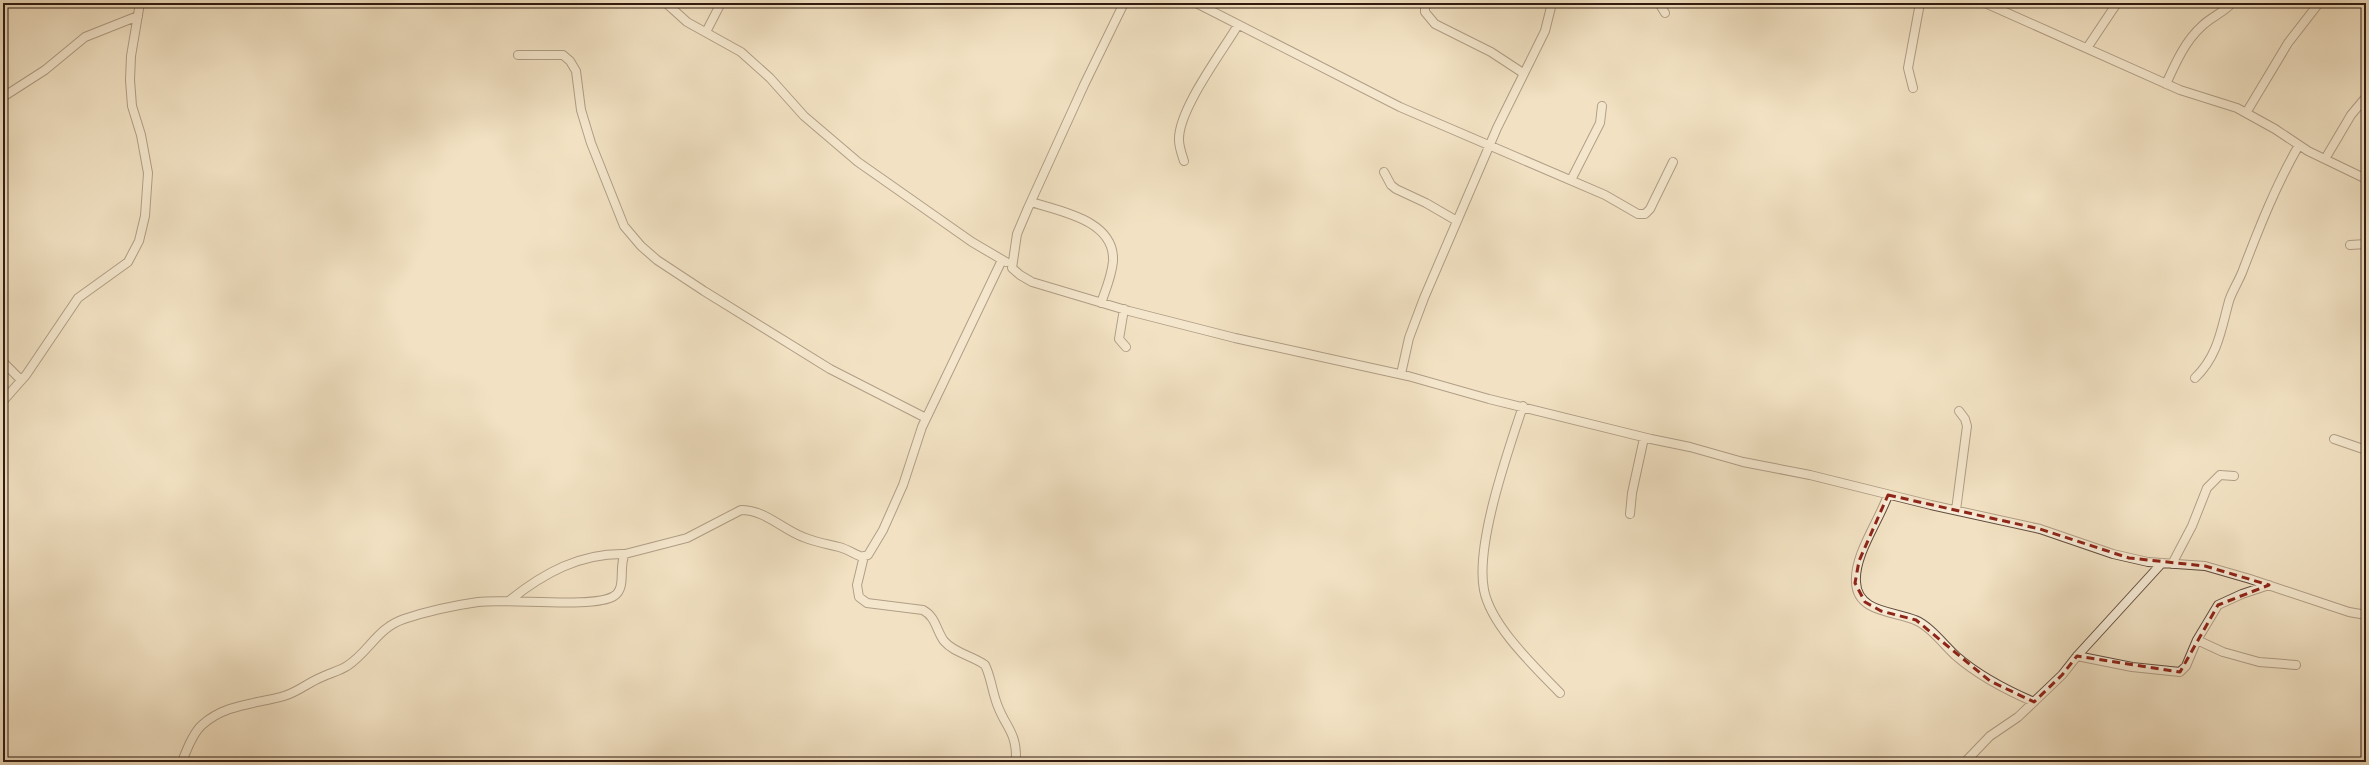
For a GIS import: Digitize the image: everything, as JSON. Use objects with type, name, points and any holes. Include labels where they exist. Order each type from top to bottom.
[{"type":"street","points":[[3,401],[53,338],[78,298],[128,262],[139,242],[145,216],[148,173],[141,134],[132,106],[130,80],[131,56],[140,3]]},
{"type":"street","points":[[666,3],[687,22],[741,52],[770,78],[814,124],[858,162],[972,242],[1012,265],[1020,275],[1032,282],[1101,303],[1242,340],[1401,374],[1644,438],[1690,446],[1743,462],[1810,474],[1888,495],[2040,529],[2097,550],[2148,562],[2206,566],[2269,585],[2349,612],[2366,615]]},
{"type":"street","points":[[706,32],[721,3]]},
{"type":"street","points":[[1012,265],[1017,234],[1084,85],[1124,3]]},
{"type":"street","points":[[1196,3],[1293,51],[1347,81],[1400,107],[1572,180],[1605,195],[1638,214],[1645,214],[1660,190],[1673,162]]},
{"type":"street","points":[[1425,3],[1425,12],[1435,24],[1492,52],[1523,73]]},
{"type":"street","points":[[1401,374],[1409,338],[1489,145],[1523,73],[1545,31],[1552,3]]},
{"type":"street","points":[[1659,3],[1665,13]]},
{"type":"street","points":[[1913,88],[1908,68],[1920,3]]},
{"type":"street","points":[[1985,3],[2166,84],[2246,113],[2299,145],[2366,179]]},
{"type":"street","points":[[2087,48],[2117,3]]},
{"type":"street","points":[[2166,84],[2194,34],[2232,3]]},
{"type":"street","points":[[2246,113],[2284,49],[2319,3]]},
{"type":"street","points":[[3,96],[45,70],[85,37],[138,16]]},
{"type":"street","points":[[1184,161],[1179,140],[1185,116],[1202,81],[1238,25]]},
{"type":"street","points":[[518,55],[563,56],[570,61],[576,71],[581,110],[591,143],[624,226],[641,246],[656,260],[830,368],[926,418]]},
{"type":"street","points":[[2325,159],[2351,115],[2366,97]]},
{"type":"street","points":[[1572,180],[1600,123],[1602,106]]},
{"type":"street","points":[[2195,378],[2210,359],[2224,326],[2228,302],[2284,172],[2299,145]]},
{"type":"street","points":[[1384,172],[1391,185],[1396,189],[1426,203],[1457,221]]},
{"type":"street","points":[[1031,202],[1080,218],[1091,223],[1101,232],[1109,246],[1113,260],[1101,303]]},
{"type":"street","points":[[2350,245],[2366,244]]},
{"type":"street","points":[[1002,260],[926,418],[903,485],[883,530],[874,547],[864,556],[857,585],[859,597],[867,603],[923,610],[929,613],[944,641],[955,650],[985,665],[997,705],[1011,730],[1016,747],[1016,761],[1025,762]]},
{"type":"street","points":[[1124,309],[1119,339],[1126,348]]},
{"type":"street","points":[[3,362],[21,380]]},
{"type":"street","points":[[1523,406],[1499,484],[1491,518],[1483,572],[1484,591],[1495,615],[1512,640],[1560,693]]},
{"type":"street","points":[[1956,510],[1967,426],[1965,419],[1958,411]]},
{"type":"street","points":[[1630,514],[1632,493],[1644,438]]},
{"type":"street","points":[[2334,438],[2366,450]]},
{"type":"street","points":[[2172,564],[2192,526],[2207,488],[2220,474],[2234,476]]},
{"type":"street","points":[[1888,495],[1859,561],[1856,583],[1859,594],[1865,602],[1881,611],[1916,620],[1957,656],[1990,681],[2034,702]]},
{"type":"street","points":[[510,600],[550,571],[573,562],[595,555],[625,554],[631,551],[676,542],[696,535],[732,513],[749,510],[764,515],[784,529],[802,537],[864,556]]},
{"type":"street","points":[[182,762],[201,726],[210,719],[245,704],[284,696],[336,672],[358,657],[378,634],[404,619],[477,602],[510,600],[561,603],[614,596],[619,591],[621,560],[625,554]]},
{"type":"street","points":[[1965,762],[1990,736],[2034,702],[2062,675],[2077,656],[2162,563]]},
{"type":"street","points":[[2077,656],[2174,673],[2180,672],[2186,666],[2197,640],[2218,605],[2242,594],[2269,585]]},
{"type":"street","points":[[2197,640],[2222,652],[2259,662],[2296,665]]},
{"type":"highlighted area","points":[[1888,495],[2040,529],[2129,558],[2205,566],[2269,585],[2218,605],[2180,672],[2077,656],[2062,675],[2034,702],[1990,681],[1916,620],[1881,611],[1865,602],[1855,583],[1859,561]]}]
